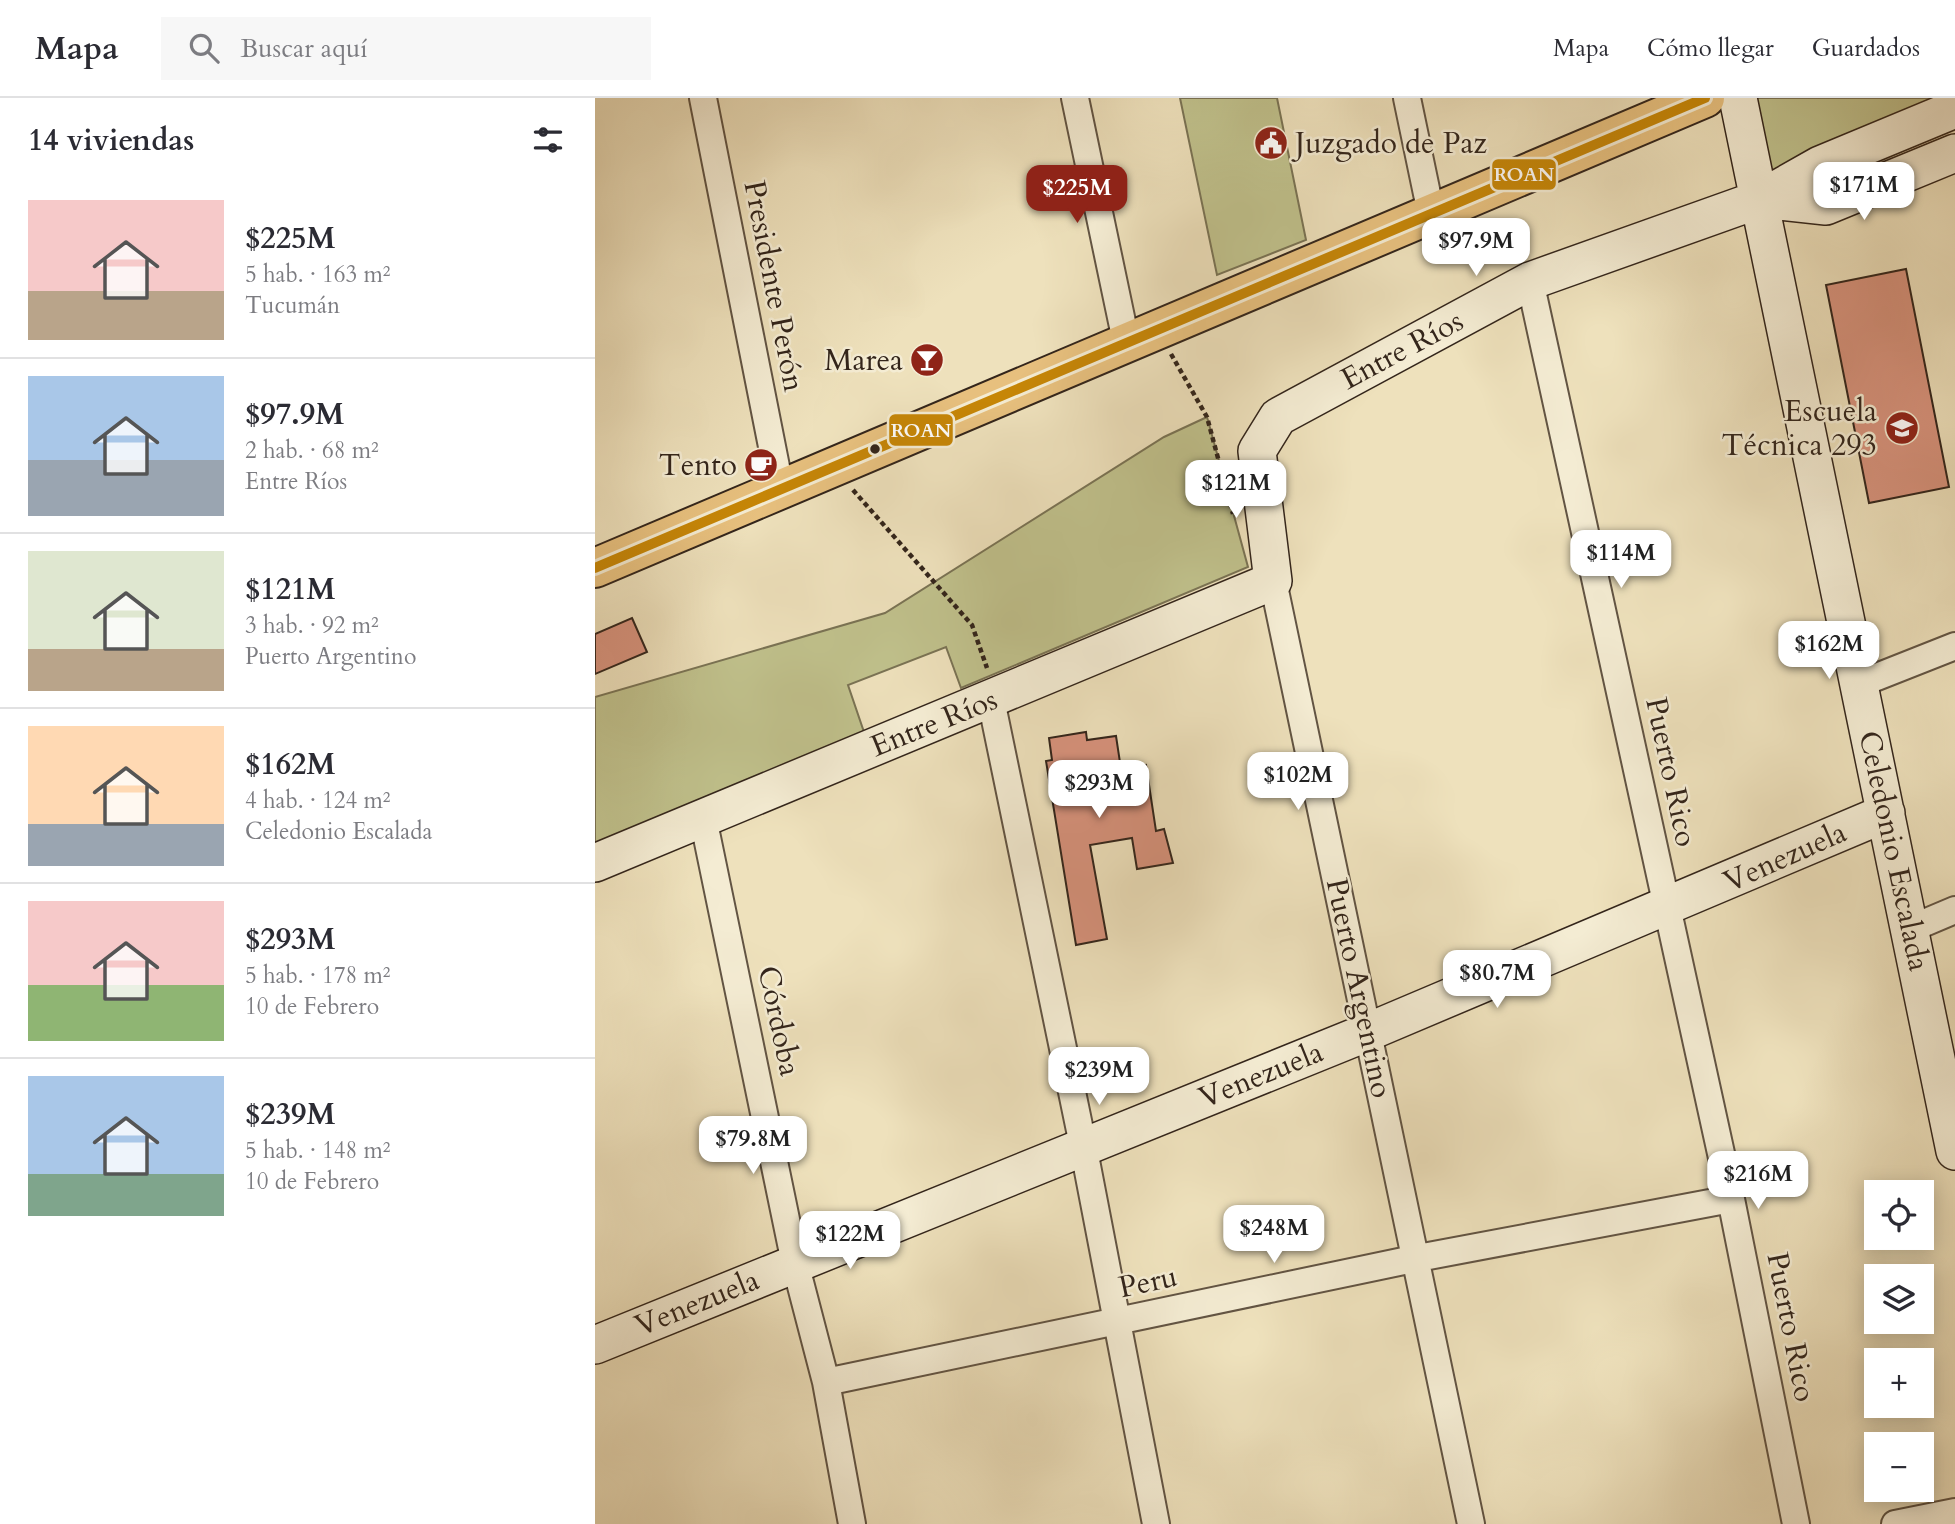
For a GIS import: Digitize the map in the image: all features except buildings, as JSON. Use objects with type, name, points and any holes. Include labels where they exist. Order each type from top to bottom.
[{"type":"main road","points":[[595,568],[781,486],[1712,98]]},
{"type":"street","name":"Presidente Perón","points":[[703,98],[781,486]]},
{"type":"street","points":[[1075,98],[1142,335]]},
{"type":"street","points":[[1406,98],[1431,213]]},
{"type":"street","name":"Celedonio Escalada","points":[[1712,98],[1761,199],[1955,1152]]},
{"type":"street","name":"Entre Ríos","points":[[1257,451],[1278,416],[1530,281],[1761,199],[1819,165],[1955,109]]},
{"type":"street","name":"Entre Ríos","points":[[1761,199],[1826,206],[1955,153]]},
{"type":"street","name":"Puerto Rico","points":[[1530,281],[1731,1199],[1796,1524]]},
{"type":"street","name":"Puerto Argentino","points":[[1257,451],[1273,581],[1418,1258],[1471,1524]]},
{"type":"street","name":"Entre Ríos","points":[[595,863],[1273,581]]},
{"type":"street","points":[[1859,684],[1955,646]]},
{"type":"street","points":[[991,700],[1083,1145],[1156,1524]]},
{"type":"street","name":"Venezuela","points":[[595,1345],[1667,909],[1886,813]]},
{"type":"street","name":"Córdoba","points":[[703,818],[795,1262],[826,1382],[852,1524]]},
{"type":"street","points":[[1910,929],[1955,911]]},
{"type":"street","name":"Peru","points":[[826,1382],[1418,1258],[1731,1199]]},
{"type":"street","points":[[1895,1524],[1955,1512]]},
{"type":"path","points":[[1142,335],[1207,417],[1234,517]]},
{"type":"path","points":[[832,467],[972,625],[993,683],[991,700]]},
{"type":"green space","points":[[1180,98],[1277,98],[1306,240],[1217,275]]},
{"type":"green space","points":[[1738,98],[1955,98],[1760,199]]},
{"type":"green space","points":[[1207,417],[1248,567],[961,688],[946,647],[848,685],[866,738],[595,847],[595,697],[885,613],[1164,437]]},
{"type":"transit line","name":"ROAN","points":[[595,568],[1705,98]]},
{"type":"place","name":"Juzgado de Paz","points":[[1271,143]]},
{"type":"place","name":"Marea","points":[[927,360]]},
{"type":"place","name":"Escuela Técnica 293","points":[[1902,428]]},
{"type":"place","name":"Tento","points":[[761,465]]}]
